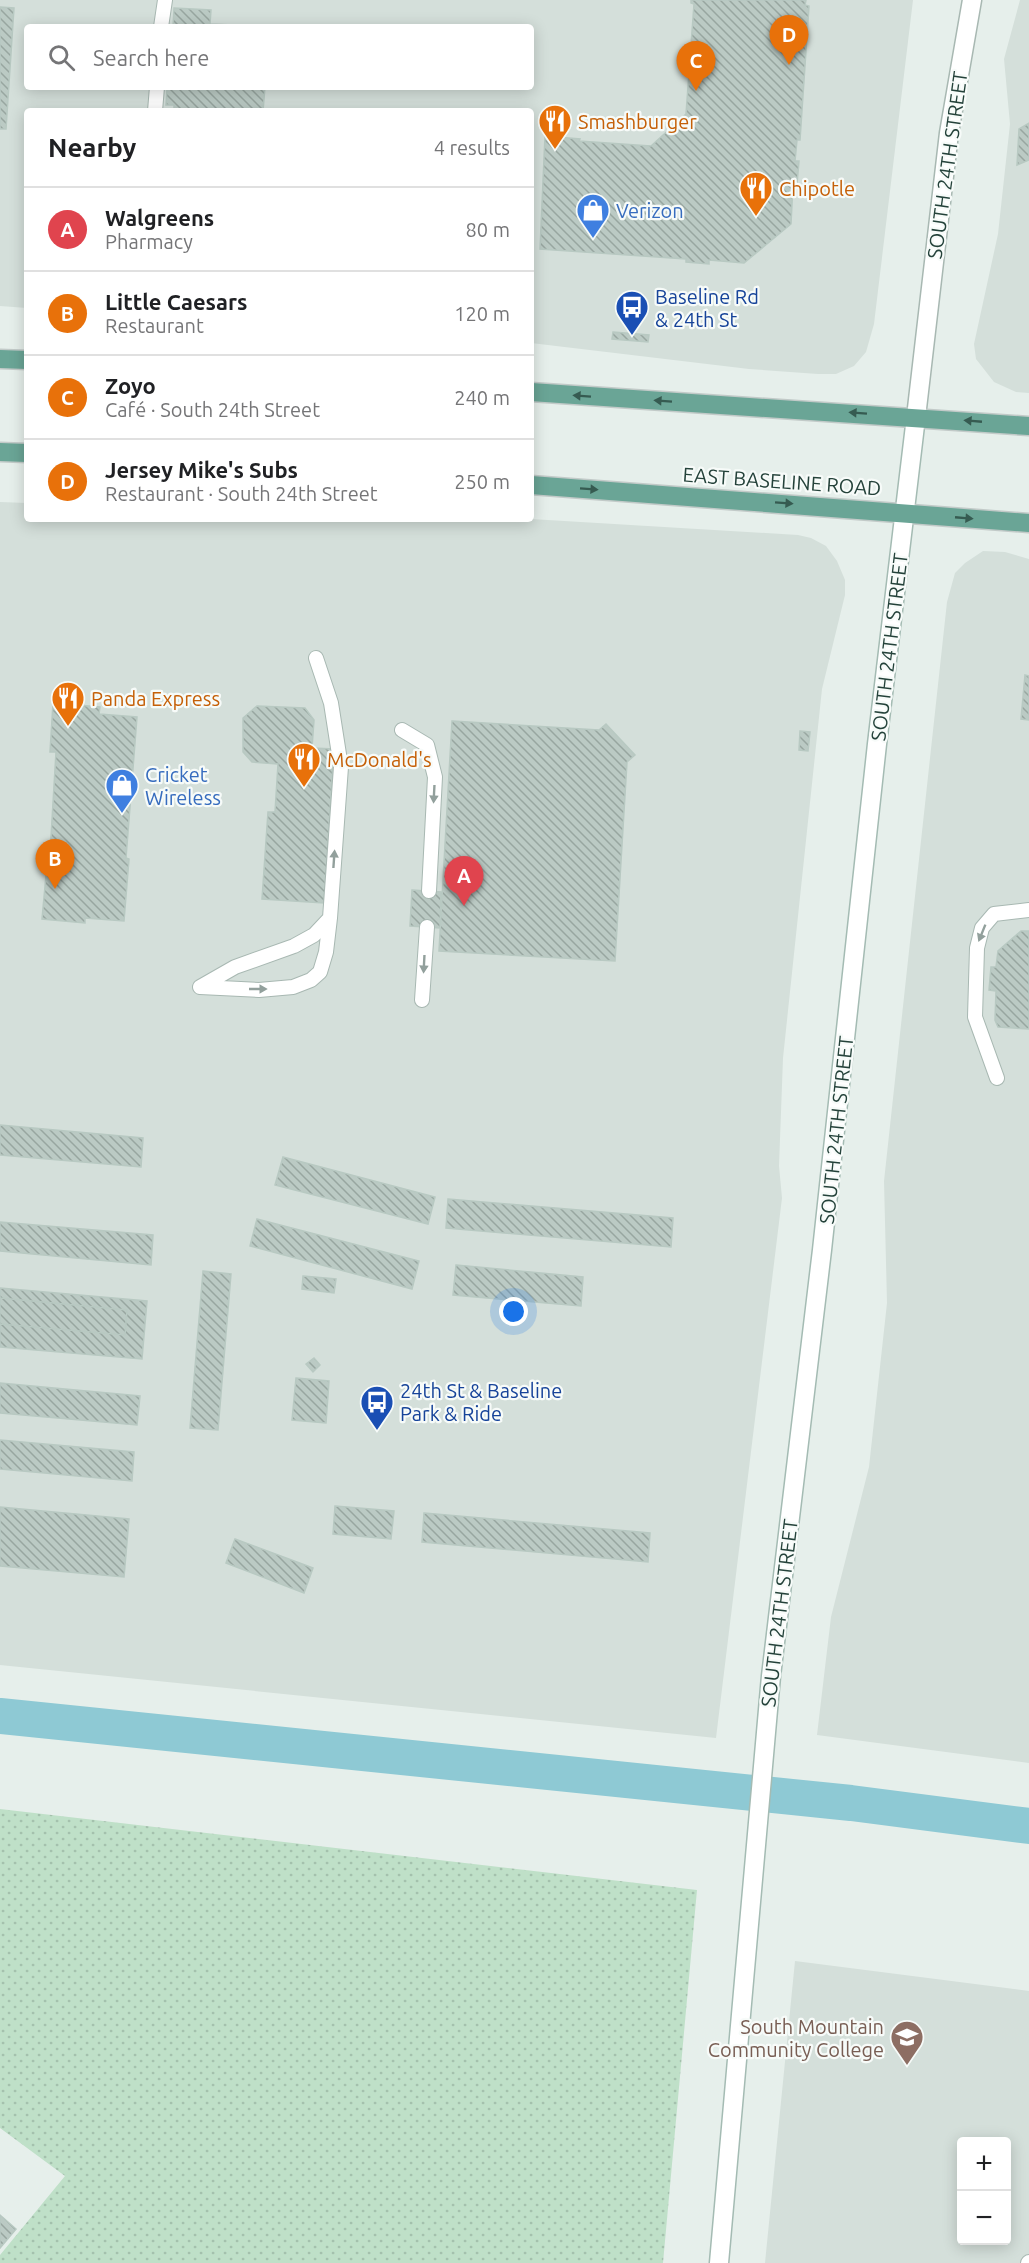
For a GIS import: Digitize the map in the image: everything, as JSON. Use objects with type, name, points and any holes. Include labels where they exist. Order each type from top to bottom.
[{"type":"main road","name":"SOUTH 24TH STREET","points":[[719,2263],[771,1676],[821,1262],[877,744],[949,133],[972,0]]},
{"type":"main road","points":[[0,358],[24,360]]},
{"type":"main road","points":[[534,392],[1029,426]]},
{"type":"main road","points":[[0,452],[24,453]]},
{"type":"main road","name":"EAST BASELINE ROAD","points":[[534,485],[1029,523]]},
{"type":"lane","points":[[161,24],[165,0]]},
{"type":"lane","points":[[155,108],[157,90]]},
{"type":"lane","points":[[316,658],[331,703],[341,767],[330,918],[326,952],[320,972],[311,980],[293,987],[259,990],[200,987],[235,967],[294,946],[314,935],[330,918]]},
{"type":"lane","points":[[402,730],[427,745],[435,777],[429,891]]},
{"type":"lane","points":[[997,1078],[975,1017],[977,948],[982,928],[994,914],[1029,910]]},
{"type":"lane","points":[[422,1000],[427,927]]},
{"type":"shaded area","points":[[0,0],[913,0],[874,324],[866,352],[854,366],[836,374],[749,369],[534,343],[534,108],[24,108],[24,308],[0,306]]},
{"type":"shaded area","points":[[1020,0],[1029,0],[1029,393],[1016,392],[994,382],[976,359],[974,344],[998,234],[1010,124],[1004,59]]},
{"type":"shaded area","points":[[0,502],[24,503],[24,522],[534,522],[534,519],[798,535],[811,538],[826,546],[837,561],[845,580],[845,595],[822,689],[783,1058],[779,1166],[782,1198],[716,1738],[0,1665]]},
{"type":"shaded area","points":[[983,551],[1005,552],[1029,559],[1029,1763],[817,1735],[831,1617],[869,1467],[887,1303],[884,1181],[947,602],[955,573]]},
{"type":"shaded area","name":"South Mountain Community College","points":[[795,1961],[1029,1991],[1029,2263],[765,2263]]},
{"type":"green space","points":[[0,1809],[697,1890],[663,2263],[0,2263],[0,2255],[65,2176],[0,2128]]},
{"type":"building","points":[[691,0],[806,0],[805,5],[809,6],[800,140],[797,140],[795,161],[799,161],[797,184],[793,184],[791,224],[744,263],[709,260],[709,264],[686,262],[686,259],[540,249],[545,136],[651,146],[686,114],[694,4]]},
{"type":"building","points":[[0,7],[14,8],[6,129],[0,129]]},
{"type":"building","points":[[174,8],[211,10],[210,24],[173,24]]},
{"type":"building","points":[[167,90],[265,90],[263,108],[174,108],[174,105],[166,105]]},
{"type":"building","points":[[1029,123],[1029,160],[1017,165],[1019,129]]},
{"type":"building","points":[[613,332],[649,335],[648,342],[612,339]]},
{"type":"building","points":[[1025,675],[1029,676],[1029,720],[1021,719]]},
{"type":"building","points":[[53,703],[100,707],[99,714],[137,717],[126,858],[129,859],[124,921],[85,918],[85,923],[42,919],[48,854],[50,854],[56,752],[50,752]]},
{"type":"building","name":"McDonald's","points":[[257,706],[305,708],[314,720],[312,748],[334,749],[324,903],[262,899],[268,812],[275,812],[278,764],[252,762],[243,752],[243,718]]},
{"type":"building","points":[[452,721],[599,730],[606,724],[635,755],[627,762],[615,961],[439,951]]},
{"type":"building","points":[[800,731],[810,732],[808,751],[799,750]]},
{"type":"building","points":[[412,890],[441,892],[440,928],[410,926]]},
{"type":"building","points":[[1021,931],[1029,931],[1029,1029],[998,1027],[995,1020],[996,991],[989,990],[991,967],[996,967],[998,951]]},
{"type":"building","points":[[0,1125],[143,1138],[141,1167],[0,1155]]},
{"type":"building","points":[[283,1157],[435,1197],[428,1224],[275,1185]]},
{"type":"building","points":[[448,1199],[673,1218],[671,1247],[446,1228]]},
{"type":"building","points":[[257,1219],[419,1261],[412,1289],[250,1246]]},
{"type":"building","points":[[0,1222],[153,1235],[151,1265],[0,1251]]},
{"type":"building","points":[[456,1265],[583,1277],[581,1306],[453,1295]]},
{"type":"building","points":[[203,1271],[231,1274],[218,1430],[190,1428]]},
{"type":"building","points":[[303,1276],[336,1279],[334,1293],[302,1289]]},
{"type":"building","points":[[0,1288],[147,1301],[142,1359],[0,1347]]},
{"type":"building","points":[[0,1298],[127,1310],[125,1335],[0,1324]]},
{"type":"building","points":[[314,1358],[320,1365],[313,1372],[306,1364]]},
{"type":"building","points":[[296,1378],[329,1381],[326,1423],[292,1420]]},
{"type":"building","points":[[0,1383],[140,1396],[137,1425],[0,1413]]},
{"type":"building","points":[[0,1440],[134,1452],[132,1481],[0,1469]]},
{"type":"building","points":[[335,1506],[394,1511],[391,1539],[333,1534]]},
{"type":"building","points":[[0,1507],[129,1519],[124,1577],[0,1566]]},
{"type":"building","points":[[424,1513],[650,1533],[648,1562],[422,1542]]},
{"type":"building","points":[[235,1539],[313,1568],[304,1593],[226,1563]]},
{"type":"building","points":[[0,2215],[16,2229],[0,2248]]},
{"type":"waterway","points":[[0,1716],[851,1803],[1029,1826]]},
{"type":"place","name":"Jersey Mike's Subs","points":[[789,65]]},
{"type":"place","name":"Zoyo","points":[[696,91]]},
{"type":"place","name":"Smashburger","points":[[555,150]]},
{"type":"place","name":"Chipotle","points":[[756,217]]},
{"type":"place","name":"Verizon","points":[[593,239]]},
{"type":"place","name":"Baseline Rd & 24th St","points":[[632,336]]},
{"type":"place","name":"Panda Express","points":[[68,727]]},
{"type":"place","name":"McDonald's","points":[[304,788]]},
{"type":"place","name":"Cricket Wireless","points":[[122,814]]},
{"type":"place","name":"Little Caesars","points":[[55,889]]},
{"type":"place","name":"Walgreens","points":[[464,906]]},
{"type":"place","name":"24th St & Baseline Park & Ride","points":[[377,1431]]},
{"type":"place","name":"South Mountain Community College","points":[[907,2066]]}]
